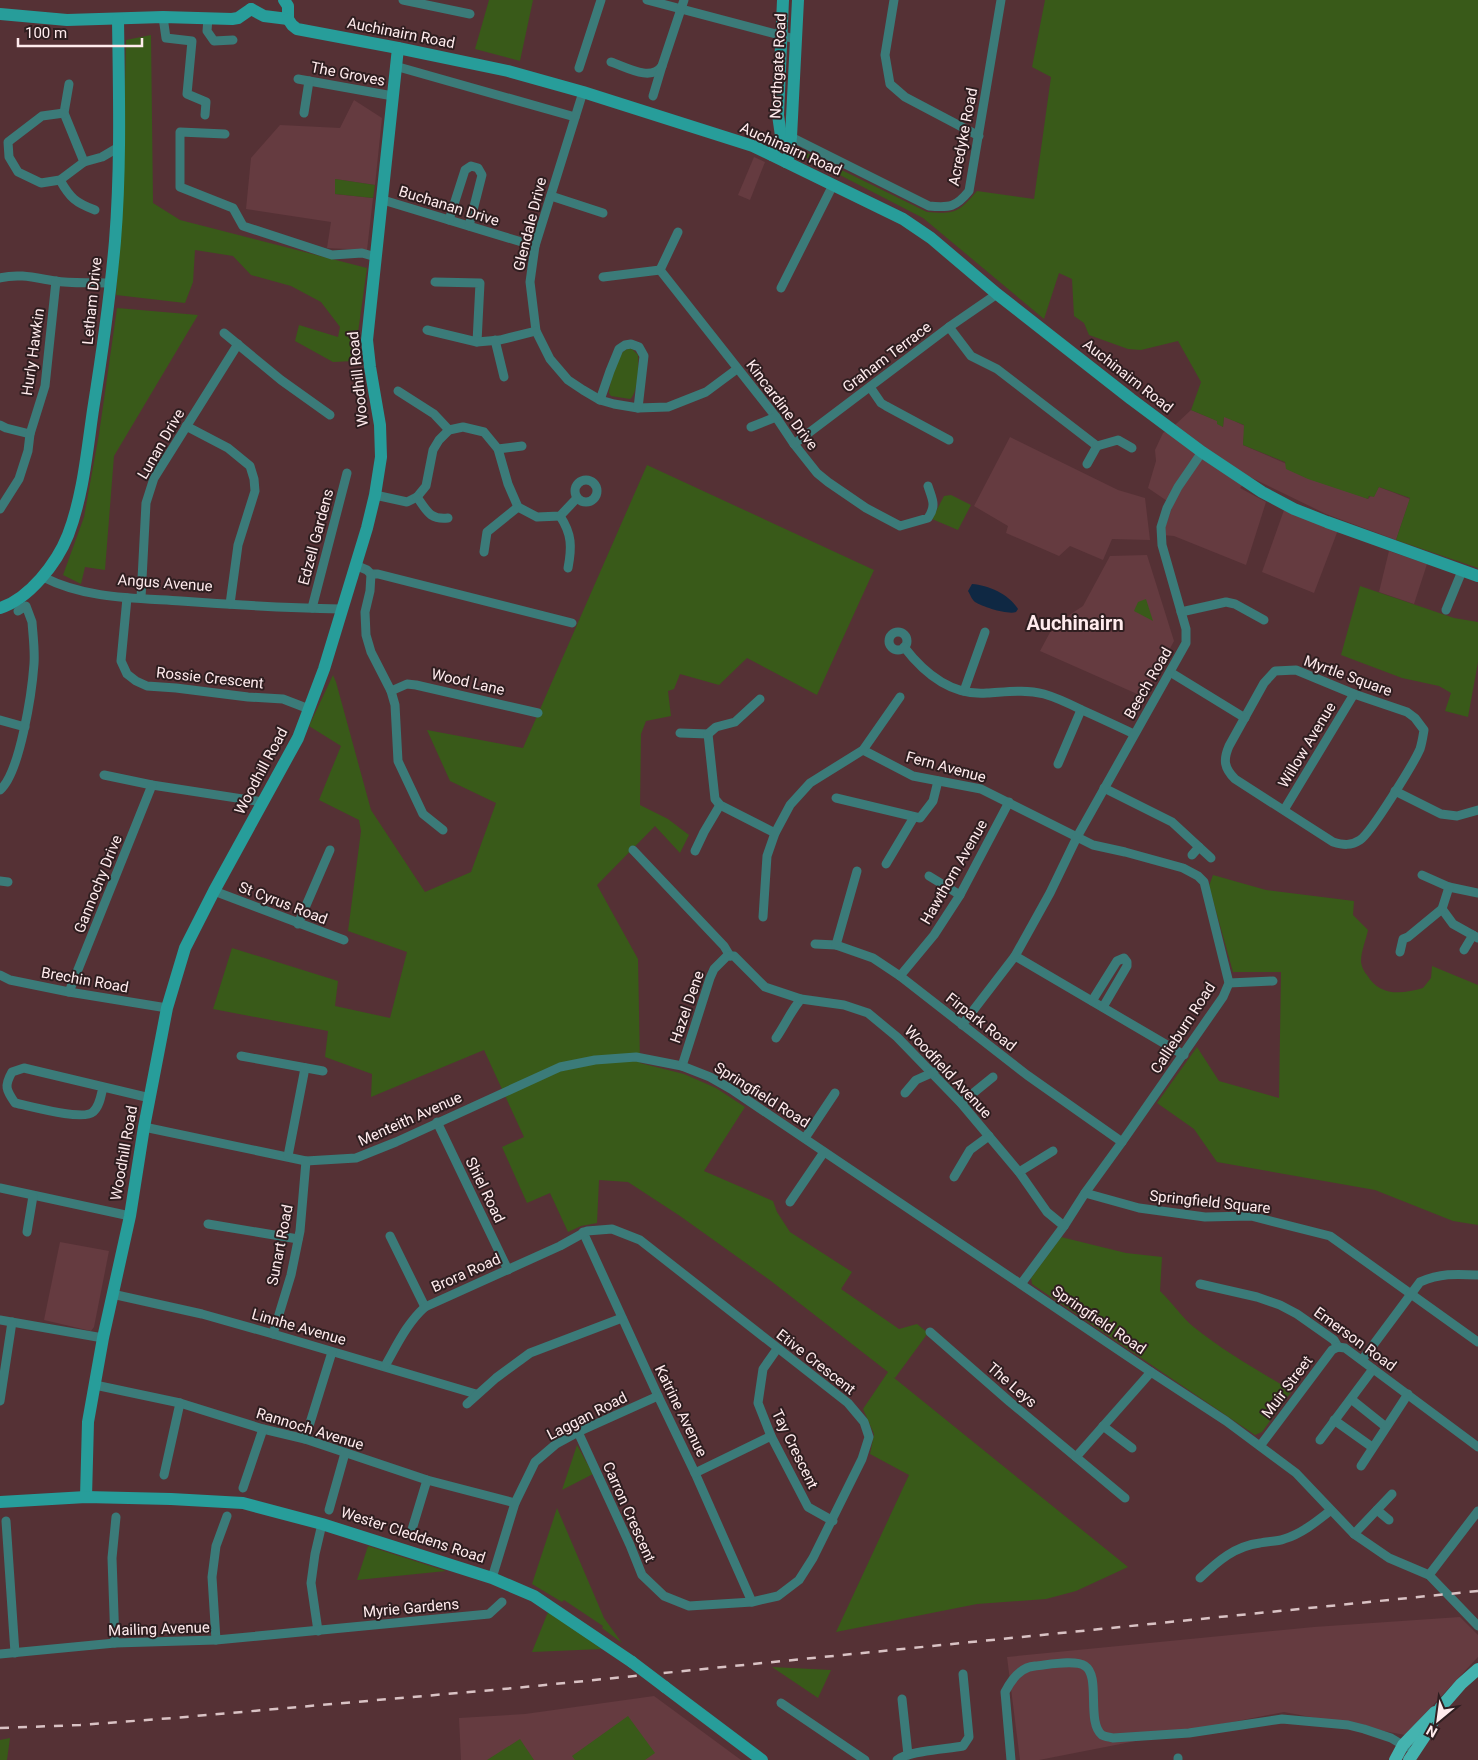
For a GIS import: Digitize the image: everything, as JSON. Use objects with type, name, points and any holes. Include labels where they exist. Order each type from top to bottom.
[{"type":"main road","points":[[1412,1756],[1442,1707],[1461,1684],[1478,1669]]},
{"type":"main road","points":[[1395,1760],[1403,1745],[1428,1718],[1442,1707]]},
{"type":"street","points":[[284,0],[288,6],[288,19]]},
{"type":"street","points":[[403,0],[470,14]]},
{"type":"street","points":[[579,68],[601,0]]},
{"type":"street","points":[[647,0],[683,4],[795,39]]},
{"type":"street","name":"Northgate Road","points":[[783,0],[778,115],[786,137],[789,155],[786,162]]},
{"type":"street","name":"Northgate Road","points":[[772,155],[786,137],[798,0]]},
{"type":"street","points":[[894,0],[885,55],[890,84],[904,97],[979,136]]},
{"type":"street","name":"Acredyke Road","points":[[786,137],[929,206],[948,208],[960,202],[969,191],[1001,0]]},
{"type":"street","name":"Auchinairn Road","points":[[0,14],[67,20],[163,17],[238,18],[251,4],[264,16],[288,19],[297,29],[508,71],[583,92],[753,146],[903,219],[924,233],[996,294],[1202,452],[1246,482],[1294,509],[1478,576]]},
{"type":"street","points":[[653,96],[683,4]]},
{"type":"street","points":[[163,17],[166,38],[192,41],[187,94],[206,102],[205,115]]},
{"type":"street","points":[[208,18],[207,31],[214,41],[233,40]]},
{"type":"street","name":"Letham Drive","points":[[43,577],[55,561],[68,536],[80,490],[103,350],[115,240],[119,147],[118,19]]},
{"type":"street","name":"Woodhill Road","points":[[86,1497],[88,1422],[103,1338],[130,1216],[144,1127],[167,1008],[185,948],[298,738],[324,668],[375,495],[381,457],[380,425],[367,340],[398,48]]},
{"type":"street","points":[[612,62],[647,74],[659,70],[662,66]]},
{"type":"street","points":[[396,66],[575,117]]},
{"type":"street","name":"The Groves","points":[[298,79],[393,96]]},
{"type":"street","points":[[304,113],[309,81]]},
{"type":"street","points":[[68,84],[64,113],[84,162]]},
{"type":"street","name":"Glendale Drive","points":[[583,92],[536,246],[530,282],[536,331],[550,359],[568,380],[600,400],[638,408],[668,407],[706,392],[738,369]]},
{"type":"street","points":[[64,113],[42,116],[8,142],[9,156],[18,172],[41,183],[60,180],[84,162],[102,158],[119,147]]},
{"type":"street","points":[[225,134],[180,132],[180,187],[233,208],[243,226],[332,255],[362,253],[376,257]]},
{"type":"street","points":[[449,220],[465,170],[471,166],[478,168],[482,175],[469,226]]},
{"type":"street","points":[[60,180],[69,195],[80,204],[95,210]]},
{"type":"street","points":[[781,288],[833,185]]},
{"type":"street","points":[[550,196],[603,213]]},
{"type":"street","name":"Buchanan Drive","points":[[383,200],[536,246]]},
{"type":"street","points":[[603,277],[660,270],[678,232]]},
{"type":"street","name":"Kincardine Drive","points":[[660,270],[776,417],[794,444],[817,473],[828,482],[866,508],[900,526],[930,516],[934,505],[928,486]]},
{"type":"street","points":[[0,278],[28,276],[56,281],[110,283]]},
{"type":"street","name":"Hurly Hawkin","points":[[0,509],[19,479],[28,451],[30,434],[45,386],[56,281]]},
{"type":"street","points":[[435,282],[480,283],[477,342]]},
{"type":"street","name":"Graham Terrace","points":[[794,444],[949,327],[996,294]]},
{"type":"street","points":[[949,327],[971,356],[997,369],[1098,446]]},
{"type":"street","points":[[427,330],[477,342],[496,340],[536,331]]},
{"type":"street","points":[[224,333],[281,380],[330,415]]},
{"type":"street","points":[[496,340],[504,377]]},
{"type":"street","name":"Lunan Drive","points":[[141,598],[146,503],[154,478],[238,344]]},
{"type":"street","points":[[600,400],[619,349],[631,344],[639,348],[644,356],[638,408]]},
{"type":"street","points":[[870,387],[881,403],[949,440]]},
{"type":"street","points":[[398,391],[434,414],[449,430]]},
{"type":"street","points":[[752,427],[776,417]]},
{"type":"street","points":[[0,425],[30,434]]},
{"type":"street","points":[[186,426],[228,448],[250,466],[254,479],[255,491],[238,545],[230,604]]},
{"type":"street","points":[[375,495],[407,502],[417,498],[426,486],[433,450],[439,440],[449,430],[463,426],[484,432],[498,449],[508,484],[518,507],[537,517],[560,516],[578,498]]},
{"type":"street","points":[[1087,464],[1098,446],[1118,440],[1132,448]]},
{"type":"street","points":[[498,449],[522,446]]},
{"type":"street","name":"Beech Road","points":[[962,1025],[1015,956],[1050,893],[1077,837],[1186,643],[1186,629],[1162,545],[1161,527],[1167,508],[1178,487],[1202,452]]},
{"type":"street","name":"Edzell Gardens","points":[[312,608],[347,473]]},
{"type":"street","points":[[417,498],[431,516],[438,519],[448,518]]},
{"type":"street","points":[[484,552],[487,532],[518,507]]},
{"type":"street","points":[[560,516],[567,526],[572,548],[568,568]]},
{"type":"street","points":[[355,565],[367,570],[371,574],[378,574],[572,623]]},
{"type":"street","points":[[1446,610],[1462,571]]},
{"type":"street","points":[[371,574],[370,591],[365,612],[366,635],[371,652],[391,691],[395,705],[398,761],[423,814],[443,830]]},
{"type":"street","points":[[0,608],[27,592],[43,577]]},
{"type":"street","name":"Angus Avenue","points":[[43,577],[85,593],[127,598],[341,609]]},
{"type":"street","name":"Rossie Crescent","points":[[127,598],[121,660],[127,674],[136,681],[147,686],[283,699],[309,709]]},
{"type":"street","points":[[1181,612],[1226,602],[1235,604],[1264,620]]},
{"type":"street","points":[[0,790],[12,773],[25,726],[34,664],[32,622],[26,606],[18,611]]},
{"type":"street","points":[[964,692],[985,632]]},
{"type":"street","points":[[904,647],[923,669],[936,679],[964,692],[984,694],[1026,691],[1043,694],[1067,702],[1134,734]]},
{"type":"street","name":"Myrtle Square","points":[[1296,670],[1354,694],[1407,712],[1415,718],[1424,730],[1420,748],[1395,792],[1368,833],[1360,840],[1342,845],[1333,842],[1235,779],[1228,771],[1224,762],[1225,756],[1245,718],[1264,683],[1275,671],[1296,670]]},
{"type":"street","points":[[1170,672],[1245,718]]},
{"type":"street","name":"Wood Lane","points":[[391,691],[407,684],[416,685],[538,713]]},
{"type":"street","name":"Willow Avenue","points":[[1284,810],[1354,694]]},
{"type":"street","points":[[763,917],[767,856],[775,833],[790,806],[810,782],[863,750],[900,698]]},
{"type":"street","points":[[680,733],[708,734],[716,727],[735,722],[760,699]]},
{"type":"street","points":[[1058,764],[1081,710]]},
{"type":"street","points":[[0,720],[25,726]]},
{"type":"street","points":[[708,734],[715,799],[720,805],[775,833]]},
{"type":"street","name":"Fern Avenue","points":[[863,750],[913,776],[981,789],[1077,837]]},
{"type":"street","points":[[104,775],[152,785],[263,802]]},
{"type":"street","points":[[836,798],[920,818],[933,801],[938,781]]},
{"type":"street","name":"Gannochy Drive","points":[[69,992],[152,785]]},
{"type":"street","points":[[1104,788],[1172,822],[1211,858]]},
{"type":"street","points":[[1395,792],[1441,814],[1457,816],[1478,810]]},
{"type":"street","name":"Hawthorn Avenue","points":[[900,976],[934,935],[960,895],[1009,802]]},
{"type":"street","points":[[696,851],[704,832],[720,805]]},
{"type":"street","points":[[886,864],[914,817]]},
{"type":"street","name":"Callieburn Road","points":[[1021,1284],[1064,1226],[1085,1193],[1184,1054],[1223,997],[1229,983],[1204,882],[1198,876],[1183,868],[1093,845],[1077,837]]},
{"type":"street","points":[[1192,855],[1199,847]]},
{"type":"street","points":[[298,924],[330,850]]},
{"type":"street","name":"Woodfield Avenue","points":[[633,850],[724,946],[726,958],[734,956],[741,961],[765,987],[801,999],[844,1006],[868,1013],[897,1037],[934,1072],[962,1103],[1019,1172],[1047,1212],[1064,1226]]},
{"type":"street","points":[[836,945],[857,871]]},
{"type":"street","points":[[1422,875],[1449,887],[1478,893]]},
{"type":"street","points":[[929,876],[960,895]]},
{"type":"street","points":[[1400,952],[1403,939],[1442,909],[1449,887]]},
{"type":"street","name":"St Cyrus Road","points":[[214,891],[344,940]]},
{"type":"street","points":[[1442,909],[1453,924],[1475,936],[1464,950]]},
{"type":"street","name":"Firpark Road","points":[[815,944],[836,945],[873,958],[900,976],[1027,1074],[1122,1142]]},
{"type":"street","points":[[1015,956],[1184,1054]]},
{"type":"street","name":"Hazel Dene","points":[[682,1066],[710,978],[714,969],[726,958]]},
{"type":"street","points":[[1092,1001],[1117,961],[1124,958],[1127,966],[1103,1007]]},
{"type":"street","name":"Brechin Road","points":[[0,975],[10,980],[69,992],[167,1008]]},
{"type":"street","points":[[1229,983],[1273,980]]},
{"type":"street","points":[[776,1038],[786,1024],[792,1010],[801,999]]},
{"type":"street","points":[[241,1056],[323,1071]]},
{"type":"street","name":"Menteith Avenue","points":[[144,1127],[306,1160],[356,1158],[560,1067],[595,1060],[636,1057],[682,1066]]},
{"type":"street","name":"Springfield Road","points":[[682,1066],[710,1077],[731,1089],[1226,1421],[1296,1473],[1330,1511],[1354,1534],[1389,1558],[1429,1576],[1476,1624]]},
{"type":"street","points":[[103,1087],[98,1107],[92,1114],[80,1116],[16,1102],[8,1092],[6,1082],[12,1072],[24,1068],[150,1098]]},
{"type":"street","points":[[288,1156],[305,1068]]},
{"type":"street","points":[[905,1093],[916,1080],[934,1072]]},
{"type":"street","points":[[962,1103],[993,1077]]},
{"type":"street","points":[[805,1138],[835,1093]]},
{"type":"street","name":"Shiel Road","points":[[437,1122],[508,1270]]},
{"type":"street","points":[[954,1177],[970,1150],[988,1136]]},
{"type":"street","points":[[1019,1172],[1053,1151]]},
{"type":"street","points":[[790,1202],[824,1152]]},
{"type":"street","name":"Sunart Road","points":[[273,1334],[291,1275],[298,1239],[306,1160]]},
{"type":"street","points":[[0,1188],[130,1216]]},
{"type":"street","name":"Springfield Square","points":[[1085,1193],[1140,1208],[1205,1217],[1251,1216],[1330,1236],[1478,1342]]},
{"type":"street","points":[[26,1232],[33,1196]]},
{"type":"street","points":[[208,1224],[298,1239]]},
{"type":"street","name":"Etive Crescent","points":[[583,1232],[612,1229],[640,1240],[848,1403],[864,1422],[869,1437],[862,1459],[813,1558],[799,1580],[778,1596],[752,1602]]},
{"type":"street","name":"Brora Road","points":[[385,1366],[404,1332],[418,1313],[425,1307],[560,1246],[583,1232]]},
{"type":"street","name":"Katrine Avenue","points":[[583,1232],[695,1473],[752,1602]]},
{"type":"street","points":[[390,1236],[425,1307]]},
{"type":"street","points":[[1362,1360],[1420,1282],[1434,1276],[1451,1274],[1478,1275]]},
{"type":"street","name":"Emerson Road","points":[[1200,1284],[1257,1297],[1280,1305],[1297,1314],[1334,1340],[1338,1347],[1345,1348],[1362,1360],[1478,1446]]},
{"type":"street","name":"Linnhe Avenue","points":[[112,1294],[202,1314],[476,1394]]},
{"type":"street","points":[[467,1404],[476,1394],[530,1353],[622,1318]]},
{"type":"street","points":[[0,1320],[103,1338]]},
{"type":"street","points":[[0,1400],[12,1322]]},
{"type":"street","name":"The Leys","points":[[930,1332],[1010,1402],[1126,1498]]},
{"type":"street","name":"Muir Street","points":[[1260,1446],[1332,1350],[1338,1347]]},
{"type":"street","name":"Tay Crescent","points":[[777,1348],[763,1369],[758,1403],[771,1436],[808,1507],[832,1521]]},
{"type":"street","points":[[305,1439],[332,1352]]},
{"type":"street","points":[[1320,1440],[1373,1369]]},
{"type":"street","points":[[1076,1457],[1151,1372]]},
{"type":"street","name":"Rannoch Avenue","points":[[95,1384],[180,1403],[263,1429],[305,1439],[427,1480],[515,1503]]},
{"type":"street","points":[[1361,1466],[1408,1394]]},
{"type":"street","name":"Laggan Road","points":[[492,1578],[515,1503],[535,1462],[556,1444],[578,1432],[658,1396]]},
{"type":"street","points":[[1351,1400],[1386,1427]]},
{"type":"street","points":[[164,1474],[180,1403]]},
{"type":"street","points":[[1334,1420],[1372,1447]]},
{"type":"street","points":[[1102,1426],[1132,1448]]},
{"type":"street","points":[[243,1488],[263,1429]]},
{"type":"street","name":"Carron Crescent","points":[[578,1432],[642,1574],[664,1596],[689,1606],[752,1602]]},
{"type":"street","points":[[695,1473],[771,1436]]},
{"type":"street","points":[[329,1510],[345,1453]]},
{"type":"street","points":[[410,1536],[427,1480]]},
{"type":"street","points":[[1354,1534],[1392,1494]]},
{"type":"street","name":"Wester Cleddens Road","points":[[0,1502],[86,1497],[243,1503],[322,1524],[492,1578],[534,1596],[632,1662],[762,1760]]},
{"type":"street","points":[[1378,1510],[1389,1520]]},
{"type":"street","points":[[1200,1578],[1219,1560],[1237,1550],[1259,1543],[1283,1540],[1296,1534],[1330,1511]]},
{"type":"street","points":[[1429,1576],[1478,1511]]},
{"type":"street","points":[[216,1640],[212,1577],[216,1546],[227,1516]]},
{"type":"street","points":[[115,1644],[112,1558],[116,1517]]},
{"type":"street","points":[[6,1521],[15,1653]]},
{"type":"street","points":[[318,1631],[311,1583],[322,1524]]},
{"type":"street","name":"Myrie Gardens","points":[[318,1631],[489,1614],[502,1602]]},
{"type":"street","name":"Mailing Avenue","points":[[0,1654],[115,1644],[216,1640],[318,1631]]},
{"type":"street","points":[[1011,1760],[1005,1692],[1009,1682],[1017,1674],[1030,1666],[1059,1663],[1080,1664],[1086,1666],[1089,1670],[1097,1728],[1102,1735],[1113,1738],[1189,1733],[1282,1719],[1364,1728],[1391,1738],[1403,1745],[1412,1756]]},
{"type":"street","points":[[897,1760],[908,1755],[963,1746],[968,1737],[963,1674]]},
{"type":"street","points":[[902,1699],[908,1755]]},
{"type":"street","points":[[781,1703],[866,1760]]},
{"type":"shaded area","points":[[354,100],[382,118],[375,185],[335,179],[335,194],[373,198],[367,250],[327,248],[331,222],[246,209],[251,158],[280,125],[340,128]]},
{"type":"shaded area","points":[[754,157],[765,162],[750,200],[738,195]]},
{"type":"shaded area","points":[[1191,410],[1218,421],[1223,427],[1224,416],[1245,426],[1243,445],[1368,499],[1379,487],[1410,499],[1396,540],[1326,514],[1250,477],[1240,488],[1266,502],[1246,565],[1174,536],[1162,535],[1173,505],[1148,488],[1156,461],[1155,450],[1163,433]]},
{"type":"shaded area","points":[[1010,437],[1118,490],[1145,498],[1150,540],[1112,539],[1103,560],[1070,546],[1059,556],[1006,533],[1008,526],[974,506]]},
{"type":"shaded area","points":[[1284,510],[1338,530],[1314,593],[1262,572]]},
{"type":"shaded area","points":[[1389,551],[1427,564],[1414,604],[1379,592]]},
{"type":"shaded area","points":[[1147,555],[1174,641],[1144,697],[1040,651],[1054,625],[1083,606],[1110,556]]},
{"type":"shaded area","points":[[60,1242],[109,1251],[94,1327],[91,1331],[44,1320]]},
{"type":"shaded area","points":[[1460,1617],[1478,1635],[1478,1657],[1405,1735],[1284,1712],[1039,1760],[1020,1760],[1007,1657],[1314,1627]]},
{"type":"shaded area","points":[[654,1696],[741,1760],[461,1760],[459,1718],[525,1714]]},
{"type":"green space","points":[[489,0],[533,0],[520,61],[475,49]]},
{"type":"green space","points":[[1045,0],[1478,0],[1478,568],[1396,540],[1410,498],[1379,487],[1374,497],[1369,496],[1368,499],[1308,479],[1286,469],[1285,462],[1243,445],[1244,425],[1224,417],[1223,427],[1217,424],[1217,421],[1191,410],[1201,382],[1178,341],[1141,350],[1128,349],[1089,335],[1084,323],[1074,316],[1072,279],[1059,273],[1044,319],[923,218],[801,155],[803,151],[927,212],[944,213],[960,208],[977,191],[1034,199],[1051,77],[1032,67]]},
{"type":"green space","points":[[151,35],[153,203],[180,220],[367,268],[354,361],[333,362],[295,341],[299,325],[338,337],[340,327],[321,302],[291,286],[251,275],[233,256],[195,250],[193,282],[185,303],[116,295],[122,205],[126,40]]},
{"type":"green space","points":[[335,179],[375,185],[373,198],[335,194]]},
{"type":"green space","points":[[117,308],[198,315],[114,456],[105,570],[85,567],[81,584],[63,575],[84,517],[99,434]]},
{"type":"green space","points":[[628,349],[632,349],[638,355],[637,378],[633,396],[630,399],[611,396],[609,393],[610,384],[621,354]]},
{"type":"green space","points":[[647,465],[874,570],[817,695],[747,658],[719,685],[680,674],[674,689],[668,691],[671,716],[646,721],[641,734],[640,805],[668,819],[689,835],[680,853],[655,826],[597,885],[638,959],[640,1063],[684,1074],[716,1088],[745,1107],[704,1171],[773,1201],[777,1212],[790,1232],[852,1272],[841,1289],[899,1329],[917,1324],[928,1333],[895,1378],[893,1377],[1128,1567],[1076,1591],[1046,1599],[977,1604],[836,1632],[909,1475],[870,1454],[874,1434],[863,1409],[888,1372],[771,1281],[680,1216],[628,1182],[599,1180],[597,1223],[581,1226],[568,1232],[550,1193],[527,1203],[502,1147],[524,1137],[484,1050],[371,1097],[372,1074],[325,1057],[328,1031],[213,1009],[232,948],[338,981],[335,1006],[390,1018],[407,952],[348,931],[361,831],[359,820],[319,800],[341,746],[309,726],[333,675],[371,810],[425,892],[471,872],[496,803],[450,781],[427,730],[523,748]]},
{"type":"green space","points":[[951,495],[971,505],[958,530],[932,519],[944,496]]},
{"type":"green space","points":[[1360,586],[1454,618],[1478,622],[1478,662],[1468,717],[1445,711],[1451,693],[1439,686],[1402,678],[1341,655]]},
{"type":"green space","points":[[1146,599],[1153,621],[1134,611],[1138,602]]},
{"type":"green space","points":[[1213,875],[1266,890],[1354,901],[1353,915],[1368,930],[1362,953],[1362,966],[1372,982],[1385,990],[1407,992],[1423,988],[1431,978],[1432,966],[1478,985],[1478,1225],[1453,1221],[1375,1190],[1217,1162],[1194,1129],[1157,1103],[1197,1047],[1219,1081],[1279,1098],[1281,972],[1233,972],[1209,886]]},
{"type":"green space","points":[[1061,1237],[1126,1253],[1162,1257],[1160,1291],[1186,1320],[1218,1345],[1292,1391],[1262,1432],[1255,1435],[1032,1284],[1031,1278]]},
{"type":"green space","points":[[577,1445],[593,1474],[562,1490]]},
{"type":"green space","points":[[557,1508],[604,1618],[622,1643],[602,1628],[603,1626],[564,1600],[562,1602],[532,1584]]},
{"type":"green space","points":[[368,1546],[446,1571],[357,1580]]},
{"type":"green space","points":[[548,1612],[602,1649],[532,1652]]},
{"type":"green space","points":[[772,1667],[831,1670],[818,1698]]},
{"type":"green space","points":[[628,1716],[655,1753],[645,1760],[575,1760],[572,1756]]},
{"type":"green space","points":[[10,1738],[7,1760],[0,1760],[0,1740]]},
{"type":"green space","points":[[520,1739],[534,1760],[487,1760]]},
{"type":"water","points":[[972,584],[998,591],[1018,609],[1012,613],[989,608],[975,602],[968,591]]},
{"type":"railway","points":[[0,1728],[80,1725],[173,1718],[515,1688],[1478,1591]]},
{"type":"district","name":"Auchinairn","points":[[1075,623]]}]
